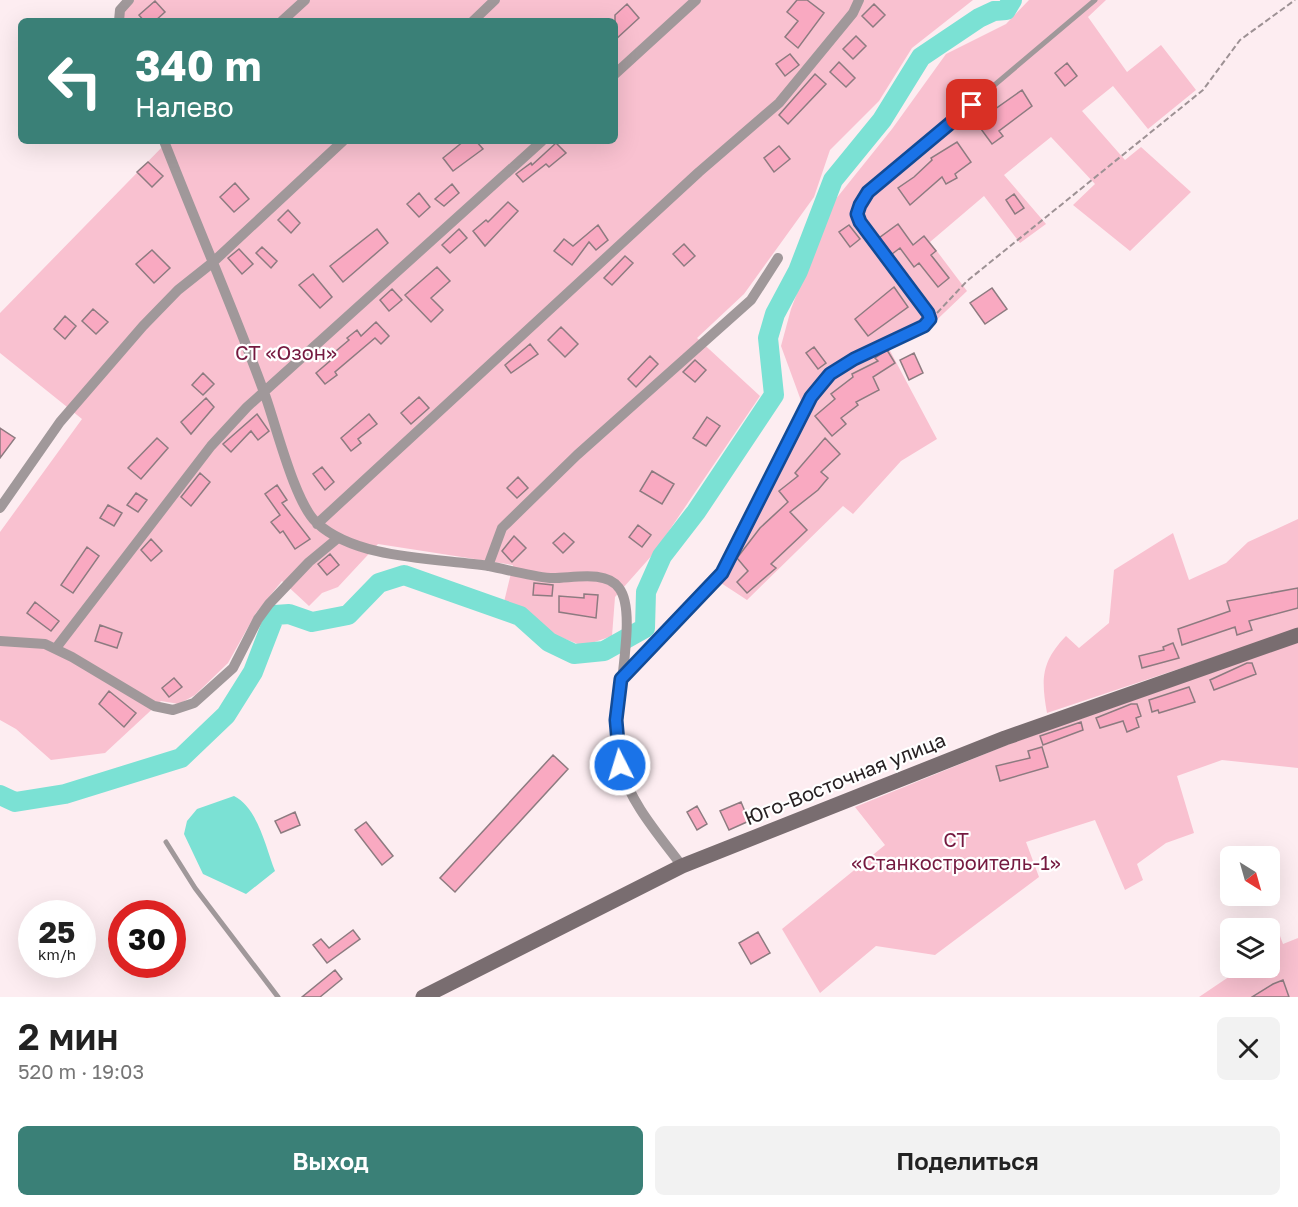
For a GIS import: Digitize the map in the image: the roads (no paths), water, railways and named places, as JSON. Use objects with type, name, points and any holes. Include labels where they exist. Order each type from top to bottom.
[{"type":"street","points":[[119,18],[120,10],[129,0]]},
{"type":"street","points":[[285,18],[305,0]]},
{"type":"street","points":[[476,18],[495,0]]},
{"type":"street","points":[[618,71],[696,0]]},
{"type":"street","points":[[317,524],[699,172],[779,103],[853,13],[859,0]]},
{"type":"street","points":[[165,144],[264,393],[302,500],[317,524],[338,538],[377,551],[489,566],[550,578],[611,580],[620,589],[626,605],[627,629],[616,720],[620,765],[634,800],[682,866]]},
{"type":"street","points":[[0,508],[60,422],[143,326],[178,290],[212,263],[341,144]]},
{"type":"street","points":[[56,648],[211,446],[247,407],[539,144]]},
{"type":"street","points":[[489,566],[502,528],[577,455],[751,300],[777,258]]},
{"type":"street","points":[[0,641],[45,644],[56,648],[154,706],[173,710],[194,703],[233,668],[258,618],[285,585],[338,538]]},
{"type":"street","name":"Юго-Восточная улица","points":[[423,997],[682,866],[1005,738],[1298,635]]},
{"type":"lane","points":[[621,679],[722,573],[811,397],[830,374],[854,359],[924,326],[930,319],[928,313],[860,222],[857,214],[860,205],[880,181],[1065,28],[1095,0]]},
{"type":"lane","points":[[166,842],[195,888],[278,997]]},
{"type":"waterway","points":[[0,795],[15,802],[65,794],[181,758],[226,715],[253,672],[275,615],[289,614],[312,622],[348,615],[379,583],[404,575],[520,616],[549,642],[574,654],[604,651],[645,628],[646,592],[662,556],[696,512],[774,395],[768,338],[775,314],[798,271],[833,180],[882,120],[921,57],[979,18],[994,11],[1006,10],[1012,0]]},
{"type":"park label","name":"СТ «Озон»","points":[[286,353]]},
{"type":"park label","name":"СТ «Станкостроитель-1»","points":[[956,852]]}]
